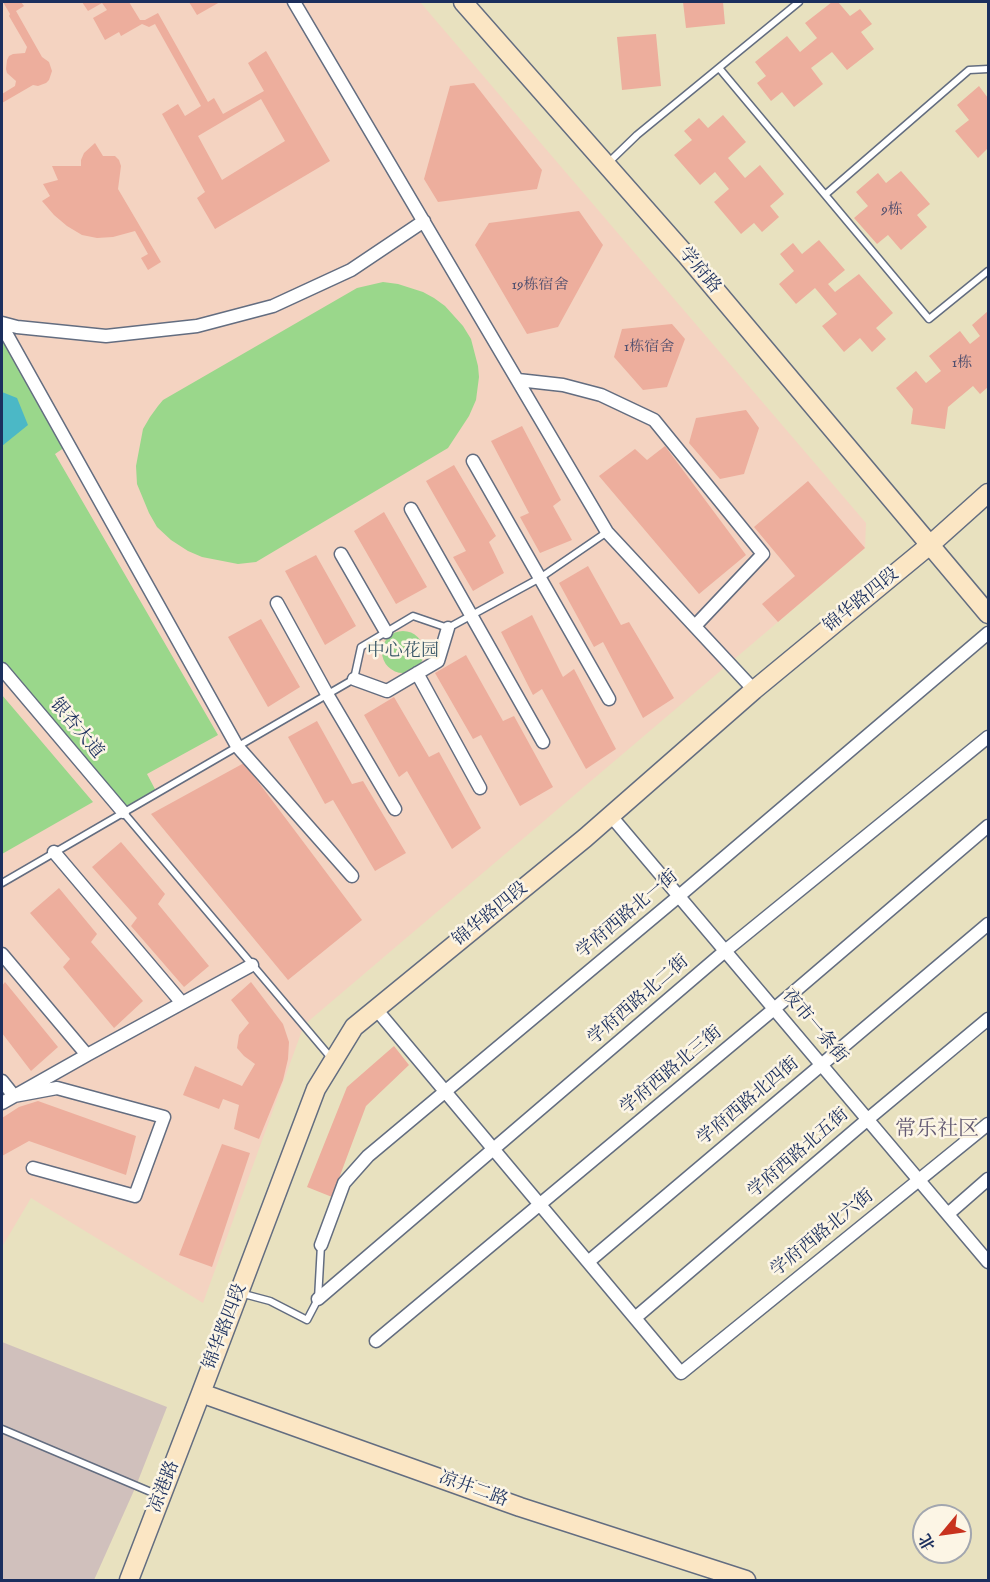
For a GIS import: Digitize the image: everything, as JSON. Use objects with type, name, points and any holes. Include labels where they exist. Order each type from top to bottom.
[{"type":"main road","name":"学府路","points":[[463,2],[607,164],[988,614]]},
{"type":"main road","name":"锦华路四段","points":[[201,1393],[316,1089],[354,1027],[611,816],[754,690],[988,494]]},
{"type":"main road","name":"凉港路","points":[[129,1581],[201,1393]]},
{"type":"main road","name":"凉井二路","points":[[201,1393],[520,1507],[746,1581]]},
{"type":"street","points":[[294,2],[607,532],[754,690]]},
{"type":"street","points":[[2,324],[106,336],[197,326],[273,306],[351,270],[424,221]]},
{"type":"street","points":[[2,324],[237,746],[352,876]]},
{"type":"street","points":[[518,380],[562,386],[601,395],[654,420],[763,555],[695,626]]},
{"type":"street","points":[[473,461],[609,699]]},
{"type":"street","points":[[411,509],[543,742]]},
{"type":"street","points":[[341,554],[386,632]]},
{"type":"street","points":[[277,603],[327,694],[395,809]]},
{"type":"street","points":[[354,679],[387,691],[438,661],[448,628]]},
{"type":"street","name":"学府西路北一街","points":[[321,1245],[344,1183],[368,1156],[988,633]]},
{"type":"street","name":"银杏大道","points":[[2,669],[123,812]]},
{"type":"street","points":[[417,673],[480,788]]},
{"type":"street","name":"学府西路北二街","points":[[318,1299],[725,951],[988,736]]},
{"type":"street","name":"夜市一条街","points":[[611,816],[988,1262]]},
{"type":"street","name":"学府西路北三街","points":[[376,1341],[774,1009],[988,826]]},
{"type":"street","points":[[54,852],[182,1003]]},
{"type":"street","name":"学府西路北四街","points":[[588,1262],[988,924]]},
{"type":"street","points":[[2,954],[87,1054]]},
{"type":"street","points":[[2,1103],[87,1054],[252,965]]},
{"type":"street","points":[[376,1009],[635,1318]]},
{"type":"street","name":"学府西路北五街","points":[[635,1318],[988,1019]]},
{"type":"street","points":[[2,1081],[14,1096]]},
{"type":"street","points":[[14,1096],[57,1088],[164,1118],[135,1196],[33,1168]]},
{"type":"street","name":"学府西路北六街","points":[[635,1318],[681,1373],[988,1124]]},
{"type":"street","points":[[948,1214],[988,1179]]},
{"type":"lane","points":[[607,164],[637,135],[799,2]]},
{"type":"lane","points":[[719,68],[929,319],[988,271]]},
{"type":"lane","points":[[826,194],[969,70],[988,69]]},
{"type":"lane","points":[[2,883],[354,679],[361,647],[413,616],[448,628],[540,578],[607,532]]},
{"type":"lane","points":[[123,812],[333,1061]]},
{"type":"lane","points":[[239,1293],[270,1301],[307,1320],[318,1299],[321,1245]]},
{"type":"lane","points":[[2,1429],[161,1497]]},
{"type":"shaded area","points":[[2,2],[420,2],[866,523],[865,548],[304,1025],[203,1303],[31,1198],[2,1247]]},
{"type":"shaded area","points":[[2,1342],[167,1407],[136,1486],[94,1580],[2,1580]]},
{"type":"green space","points":[[383,282],[398,284],[434,298],[445,306],[471,339],[479,377],[476,400],[469,416],[448,448],[256,562],[238,564],[202,557],[171,540],[157,527],[137,484],[136,466],[143,429],[158,406],[163,400],[357,288]]},
{"type":"green space","points":[[2,326],[68,445],[55,454],[218,735],[147,774],[157,793],[123,812],[2,669]]},
{"type":"green space","name":"中心花园","points":[[403,631],[418,637],[424,652],[418,667],[403,673],[388,667],[382,652],[388,637]]},
{"type":"green space","points":[[2,695],[93,802],[2,854]]},
{"type":"water","points":[[2,392],[17,398],[28,425],[2,446]]},
{"type":"building","points":[[3,2],[21,2],[24,6],[16,11],[42,57],[49,62],[52,71],[46,83],[33,85],[2,103],[2,94],[15,86],[16,81],[7,73],[7,60],[13,54],[25,53],[27,47]]},
{"type":"building","points":[[82,2],[129,2],[140,20],[145,20],[158,13],[208,102],[214,98],[223,114],[264,91],[248,63],[266,51],[330,161],[215,229],[197,198],[205,192],[162,114],[178,104],[185,116],[201,106],[155,24],[149,27],[142,24],[121,36],[119,32],[105,40],[93,18],[107,10],[102,3],[88,11]],"holes":[[[261,99],[285,141],[222,180],[198,136]]]},
{"type":"building","points":[[189,2],[220,2],[197,15]]},
{"type":"building","points":[[683,2],[723,2],[725,24],[686,28]]},
{"type":"building","points":[[832,2],[838,2],[850,16],[860,9],[872,24],[861,32],[874,49],[847,70],[832,52],[811,68],[823,84],[794,107],[782,92],[771,101],[757,83],[766,76],[755,62],[787,36],[800,52],[817,38],[805,23]]},
{"type":"building","points":[[656,34],[661,86],[622,90],[617,37]]},
{"type":"building","points":[[474,83],[542,170],[537,189],[438,202],[424,179],[450,86]]},
{"type":"building","points":[[979,86],[988,98],[988,148],[978,158],[955,131],[969,120],[957,105]]},
{"type":"building","points":[[723,115],[746,142],[728,158],[745,178],[760,165],[784,194],[770,206],[779,217],[762,232],[754,223],[741,234],[714,202],[729,189],[715,172],[700,185],[674,155],[692,140],[684,131],[699,118],[708,128]]},
{"type":"building","points":[[95,143],[103,156],[115,156],[119,160],[121,166],[118,189],[161,262],[148,270],[141,258],[148,254],[135,231],[113,237],[97,238],[82,235],[54,215],[42,201],[50,196],[43,184],[58,180],[52,166],[81,166],[84,153]]},
{"type":"building","points":[[901,171],[930,204],[917,215],[927,227],[901,250],[888,235],[877,244],[854,218],[868,206],[856,192],[878,173],[886,183]]},
{"type":"building","points":[[579,211],[603,245],[558,327],[527,334],[475,245],[489,223]]},
{"type":"building","points":[[819,240],[845,270],[828,284],[835,292],[859,274],[893,313],[876,328],[886,339],[872,352],[860,338],[844,352],[822,326],[837,314],[815,288],[796,304],[779,284],[794,271],[780,254],[793,243],[802,254]]},
{"type":"building","points":[[988,311],[988,387],[980,394],[973,386],[948,407],[945,429],[911,424],[913,409],[896,388],[916,371],[926,383],[941,371],[929,356],[960,331],[970,344],[980,336],[972,325]]},
{"type":"building","points":[[672,324],[685,339],[667,387],[643,390],[614,357],[622,329]]},
{"type":"building","points":[[746,410],[759,428],[744,474],[720,479],[689,443],[696,418]]},
{"type":"building","points":[[522,426],[561,500],[553,506],[572,540],[540,553],[520,517],[529,513],[491,441]]},
{"type":"building","points":[[665,446],[746,555],[699,594],[599,476],[635,449],[647,460]]},
{"type":"building","points":[[454,465],[496,536],[489,542],[504,573],[473,591],[453,557],[466,551],[426,481]]},
{"type":"building","points":[[808,481],[865,548],[778,622],[762,604],[795,576],[754,527]]},
{"type":"building","points":[[384,512],[427,587],[396,604],[354,531]]},
{"type":"building","points":[[316,555],[356,626],[325,645],[285,571]]},
{"type":"building","points":[[588,566],[621,625],[629,622],[674,698],[643,718],[603,642],[594,647],[559,583]]},
{"type":"building","points":[[532,615],[563,677],[574,669],[616,749],[586,769],[542,689],[533,695],[501,632]]},
{"type":"building","points":[[261,619],[300,687],[268,707],[228,637]]},
{"type":"building","points":[[466,655],[503,721],[514,716],[553,787],[520,806],[481,735],[473,739],[435,673]]},
{"type":"building","points":[[394,697],[429,757],[439,752],[481,828],[452,849],[407,771],[399,777],[364,715]]},
{"type":"building","points":[[317,721],[352,784],[363,781],[406,853],[375,871],[333,800],[325,804],[288,737]]},
{"type":"building","points":[[244,763],[362,920],[288,980],[151,814]]},
{"type":"building","points":[[121,842],[165,894],[158,904],[209,966],[184,987],[131,926],[137,918],[92,867]]},
{"type":"building","points":[[59,888],[97,934],[91,942],[143,1001],[114,1028],[63,967],[70,959],[30,913]]},
{"type":"building","points":[[5,982],[58,1047],[31,1071],[2,1033],[2,986]]},
{"type":"building","points":[[251,982],[283,1024],[289,1042],[283,1080],[259,1139],[234,1129],[239,1105],[223,1099],[219,1109],[183,1095],[195,1066],[242,1086],[255,1064],[237,1048],[239,1035],[249,1023],[231,1000]]},
{"type":"building","points":[[394,1046],[409,1065],[366,1106],[332,1197],[307,1187],[347,1087]]},
{"type":"building","points":[[38,1101],[136,1136],[126,1175],[29,1141],[2,1156],[2,1118],[19,1107]]},
{"type":"building","points":[[222,1144],[250,1153],[212,1267],[179,1255]]},
{"type":"district","name":"常乐社区","points":[[937,1131]]}]
